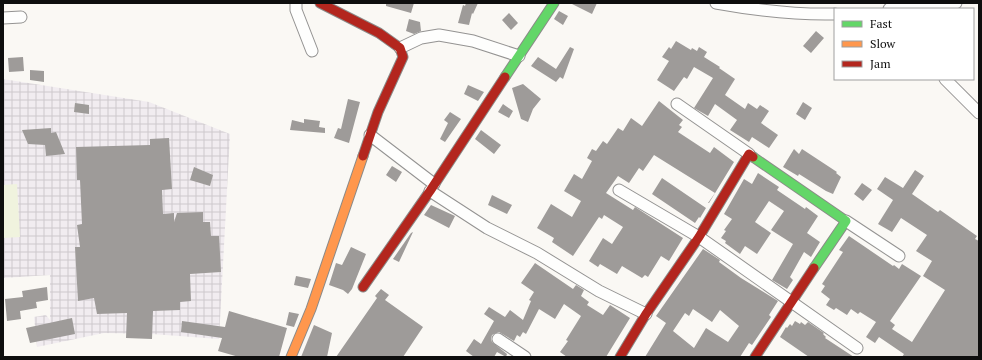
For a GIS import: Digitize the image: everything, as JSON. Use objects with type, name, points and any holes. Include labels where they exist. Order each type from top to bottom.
[{"type":"street","points":[[296,3],[296,10],[312,51]]},
{"type":"street","points":[[291,357],[311,308],[378,112],[403,57],[400,48],[342,8],[320,3]]},
{"type":"street","points":[[363,287],[432,188],[554,3]]},
{"type":"street","points":[[716,3],[749,9],[818,15],[834,14]]},
{"type":"street","points":[[900,8],[956,3]]},
{"type":"street","points":[[3,18],[21,17]]},
{"type":"street","points":[[400,48],[421,38],[439,35],[473,41],[519,56]]},
{"type":"street","points":[[946,80],[979,113]]},
{"type":"street","points":[[677,104],[899,256]]},
{"type":"street","points":[[370,135],[432,188],[487,228],[537,253],[599,292],[646,314]]},
{"type":"street","points":[[620,357],[646,314],[699,237],[749,154]]},
{"type":"street","points":[[619,190],[699,237],[857,348]]},
{"type":"street","points":[[756,357],[846,221]]},
{"type":"street","points":[[498,339],[525,357]]},
{"type":"shaded area","points":[[3,79],[149,102],[230,134],[219,339],[152,334],[104,333],[37,347],[34,317],[46,315],[50,320],[50,275],[3,278]]},
{"type":"green space","points":[[17,184],[20,237],[3,238],[3,185]]},
{"type":"building","points":[[386,3],[414,3],[411,13],[386,6]]},
{"type":"building","points":[[466,3],[478,3],[473,14],[472,13],[469,25],[458,23],[463,5],[465,6]]},
{"type":"building","points":[[570,3],[597,3],[592,14]]},
{"type":"building","points":[[559,11],[568,16],[563,25],[554,19]]},
{"type":"building","points":[[509,13],[518,23],[511,30],[502,20]]},
{"type":"building","points":[[409,19],[420,22],[421,31],[414,34],[406,31]]},
{"type":"building","points":[[816,31],[824,38],[811,53],[803,46]]},
{"type":"building","points":[[676,41],[691,50],[692,48],[697,51],[699,47],[707,52],[704,57],[735,79],[725,95],[745,109],[748,103],[757,109],[760,105],[769,111],[761,123],[778,135],[769,148],[752,137],[749,142],[730,130],[737,120],[715,104],[708,116],[694,108],[713,78],[694,67],[687,79],[684,77],[674,91],[657,80],[669,61],[662,57],[669,47],[671,49]]},
{"type":"building","points":[[570,47],[574,49],[563,79],[560,77],[556,82],[531,66],[538,57],[556,69]]},
{"type":"building","points":[[23,57],[24,71],[9,72],[8,58]]},
{"type":"building","points":[[30,70],[44,71],[44,82],[30,80]]},
{"type":"building","points":[[523,84],[541,99],[533,109],[528,122],[521,119],[512,88]]},
{"type":"building","points":[[468,85],[484,92],[478,101],[464,94]]},
{"type":"building","points":[[348,99],[360,102],[349,143],[334,138],[338,128],[341,129]]},
{"type":"building","points":[[659,101],[683,120],[679,125],[682,127],[678,132],[710,153],[714,147],[734,162],[709,203],[715,193],[654,155],[643,171],[639,168],[629,183],[618,176],[606,193],[633,210],[635,207],[683,238],[669,261],[661,256],[648,277],[645,275],[642,278],[622,266],[617,274],[600,264],[598,267],[589,261],[603,238],[612,244],[623,227],[604,215],[602,219],[599,217],[573,256],[552,242],[554,238],[537,228],[551,204],[572,217],[581,201],[564,191],[574,174],[582,179],[592,161],[587,158],[592,149],[596,151],[603,141],[607,144],[618,128],[623,131],[631,118],[642,126]]},
{"type":"building","points":[[803,102],[812,108],[805,120],[796,114]]},
{"type":"building","points":[[75,103],[89,105],[89,114],[74,112]]},
{"type":"building","points":[[503,104],[513,111],[509,118],[498,112]]},
{"type":"building","points":[[450,112],[461,119],[445,142],[440,139],[448,123],[444,120]]},
{"type":"building","points":[[304,119],[320,121],[319,127],[325,128],[325,133],[290,130],[292,120],[304,123]]},
{"type":"building","points":[[51,128],[51,133],[56,132],[65,154],[46,156],[45,145],[28,144],[22,130]]},
{"type":"building","points":[[481,130],[501,145],[494,154],[475,139]]},
{"type":"building","points":[[169,138],[172,189],[162,190],[163,214],[174,213],[174,222],[177,213],[203,212],[203,222],[210,222],[211,236],[219,236],[221,272],[190,274],[191,301],[180,302],[180,310],[153,311],[152,339],[126,338],[127,313],[97,314],[94,298],[78,301],[75,247],[80,247],[77,225],[82,224],[80,180],[77,180],[76,147],[150,145],[150,139]]},
{"type":"building","points":[[794,149],[799,154],[802,149],[837,172],[836,173],[841,177],[833,194],[799,174],[798,176],[783,167]]},
{"type":"building","points":[[392,166],[402,172],[396,182],[386,175]]},
{"type":"building","points":[[194,167],[213,175],[210,186],[190,180]]},
{"type":"building","points":[[915,170],[924,176],[912,194],[938,212],[940,210],[977,236],[975,239],[979,241],[979,357],[902,357],[904,354],[879,337],[875,343],[866,337],[876,322],[860,312],[858,314],[851,309],[847,315],[836,308],[834,310],[826,305],[830,299],[821,292],[825,286],[822,284],[843,252],[839,250],[849,236],[893,266],[894,265],[899,269],[902,264],[921,276],[890,321],[895,325],[892,329],[912,342],[945,290],[923,276],[932,261],[916,251],[927,235],[901,218],[892,232],[878,224],[893,200],[877,189],[885,177],[903,188]]},
{"type":"building","points":[[758,173],[779,187],[777,190],[818,216],[807,233],[820,242],[811,257],[804,252],[790,277],[793,280],[787,289],[772,280],[793,244],[771,230],[784,211],[769,201],[755,222],[771,233],[757,254],[745,246],[740,254],[725,243],[726,241],[721,238],[726,231],[724,230],[732,219],[724,214],[744,179],[752,184]]},
{"type":"building","points":[[662,178],[706,208],[695,223],[652,194]]},
{"type":"building","points":[[862,183],[872,190],[863,201],[854,194]]},
{"type":"building","points":[[492,195],[512,205],[507,214],[488,205]]},
{"type":"building","points":[[431,205],[455,216],[449,228],[424,215]]},
{"type":"building","points":[[413,232],[399,262],[393,259],[411,233]]},
{"type":"building","points":[[351,247],[366,254],[352,289],[348,294],[343,290],[329,285],[336,263],[342,265]]},
{"type":"building","points":[[703,249],[720,260],[719,262],[741,278],[778,301],[769,315],[771,317],[752,345],[749,343],[740,357],[645,357],[666,323],[656,316]],"holes":[[[693,309],[712,322],[720,310],[739,326],[728,342],[706,328],[694,348],[673,331],[685,313],[689,316]]]},
{"type":"building","points":[[535,263],[573,289],[576,285],[584,290],[581,296],[589,302],[587,305],[603,315],[610,305],[630,318],[606,357],[567,357],[560,352],[568,341],[566,340],[581,316],[564,304],[555,319],[539,309],[526,334],[523,332],[520,337],[517,335],[514,341],[499,332],[492,335],[492,342],[507,354],[506,357],[497,352],[494,357],[474,357],[466,351],[474,339],[481,344],[494,321],[484,314],[489,307],[505,317],[510,310],[523,320],[531,301],[529,300],[534,292],[521,283]]},
{"type":"building","points":[[296,276],[311,279],[308,288],[294,285]]},
{"type":"building","points":[[47,287],[48,300],[36,302],[37,308],[20,311],[21,319],[7,321],[5,299],[23,297],[22,291]]},
{"type":"building","points":[[381,289],[389,295],[385,300],[423,327],[403,357],[336,357],[377,298],[375,296]]},
{"type":"building","points":[[229,311],[287,328],[279,357],[239,357],[218,351],[222,338],[181,332],[182,321],[225,327]]},
{"type":"building","points":[[289,312],[299,314],[294,327],[286,325]]},
{"type":"building","points":[[72,318],[75,334],[30,343],[26,328]]},
{"type":"building","points":[[795,321],[800,324],[801,322],[805,325],[808,322],[824,333],[825,338],[854,357],[809,357],[780,337],[786,327],[787,328],[790,324],[792,326]]},
{"type":"building","points":[[314,325],[332,333],[327,357],[301,357]]},
{"type":"traffic: fast","points":[[505,77],[554,3]]},
{"type":"traffic: fast","points":[[753,157],[846,221],[814,268]]},
{"type":"traffic: slow","points":[[291,357],[311,309],[363,156]]},
{"type":"traffic: jam","points":[[320,3],[379,33],[400,48],[403,57],[378,112],[363,156]]},
{"type":"traffic: jam","points":[[363,287],[430,191],[505,77]]},
{"type":"traffic: jam","points":[[620,357],[646,314],[699,237],[749,154],[753,157]]},
{"type":"traffic: jam","points":[[755,357],[814,268]]}]
